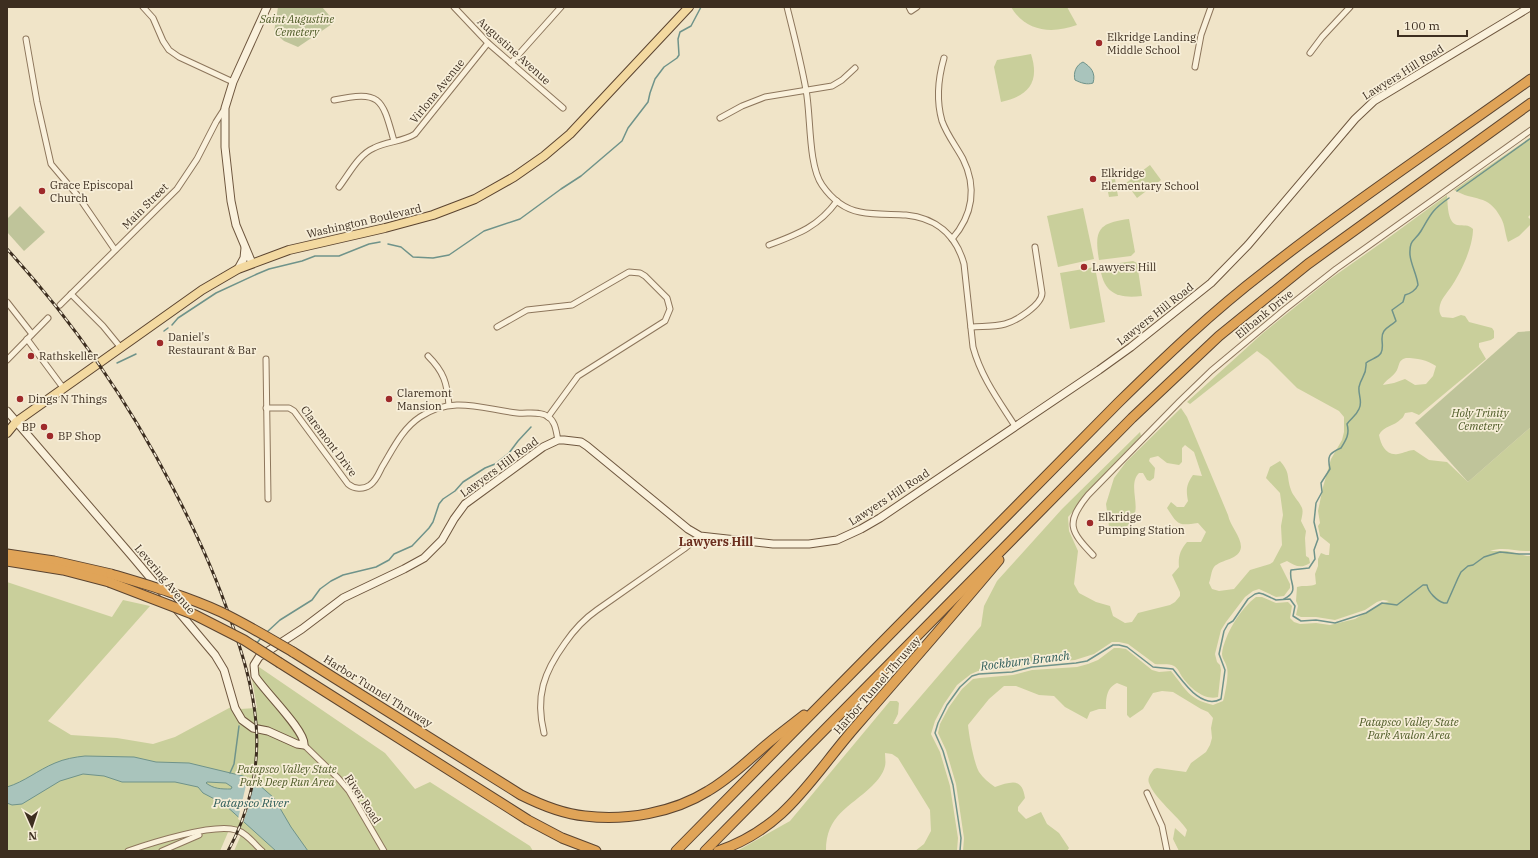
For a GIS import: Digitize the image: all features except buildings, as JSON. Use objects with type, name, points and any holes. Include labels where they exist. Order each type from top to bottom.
[{"type":"highway","points":[[676,851],[1123,398],[1207,319],[1298,246],[1531,79]]},
{"type":"highway","points":[[705,851],[1162,389],[1219,336],[1330,247],[1531,103]]},
{"type":"highway","name":"Harbor Tunnel Thruway","points":[[718,851],[754,835],[782,815],[798,798],[855,727],[916,658],[1038,514]]},
{"type":"highway","name":"Harbor Tunnel Thruway","points":[[7,554],[54,561],[110,578],[195,614],[244,640],[280,662],[528,820],[562,838],[596,851]]},
{"type":"highway","name":"Harbor Tunnel Thruway","points":[[7,561],[150,586],[220,612],[259,631],[521,795],[552,808],[583,816],[604,818],[639,815],[662,810],[708,792],[729,777],[777,736],[832,693]]},
{"type":"main road","name":"Washington Boulevard","points":[[7,425],[16,422],[64,389],[202,290],[252,263],[289,250],[385,228],[433,215],[475,199],[502,184],[535,163],[570,134],[689,7]]},
{"type":"main road","name":"Washington Boulevard","points":[[7,433],[16,422]]},
{"type":"street","points":[[143,7],[153,18],[163,42],[169,50],[233,82]]},
{"type":"street","points":[[252,263],[236,225],[231,201],[225,147],[225,108],[233,82],[267,7]]},
{"type":"street","name":"Augustine Avenue","points":[[454,7],[488,43],[563,108]]},
{"type":"street","points":[[511,63],[561,7]]},
{"type":"street","points":[[787,7],[806,90],[813,155],[817,175],[821,184],[836,201],[845,207],[860,212],[906,215],[929,220],[945,231],[952,239],[962,255],[964,264],[973,347],[981,372],[1015,426]]},
{"type":"street","points":[[909,7],[912,11],[917,7]]},
{"type":"street","points":[[1194,67],[1211,7]]},
{"type":"street","points":[[1310,53],[1322,37],[1350,7]]},
{"type":"street","name":"Lawyers Hill Road","points":[[304,745],[304,738],[295,724],[255,676],[254,665],[258,657],[302,629],[343,598],[404,570],[424,558],[442,540],[465,504],[543,447],[558,440],[572,440],[587,446],[688,530],[700,536],[793,545],[826,543],[850,535],[880,518],[1131,347],[1211,283],[1248,245],[1355,119],[1374,101],[1530,7]]},
{"type":"street","points":[[26,39],[37,102],[50,162],[82,201],[115,250]]},
{"type":"street","name":"Virlona Avenue","points":[[339,187],[368,151],[374,147],[409,138],[415,134],[488,43]]},
{"type":"street","points":[[944,58],[938,84],[939,109],[946,132],[967,168],[972,188],[971,206],[968,215],[952,239]]},
{"type":"street","points":[[720,118],[754,101],[776,95],[832,86],[842,80],[855,68]]},
{"type":"street","points":[[334,100],[362,95],[376,100],[383,107],[394,141]]},
{"type":"street","name":"Main Street","points":[[60,305],[160,207],[183,181],[225,108]]},
{"type":"street","name":"Elibank Drive","points":[[1093,555],[1076,536],[1074,524],[1076,511],[1088,495],[1180,401],[1211,371],[1336,269],[1531,130]]},
{"type":"street","points":[[769,245],[810,228],[824,216],[836,201]]},
{"type":"street","points":[[971,327],[1008,323],[1038,304],[1042,297],[1042,293],[1035,247]]},
{"type":"street","points":[[238,270],[244,258],[245,248]]},
{"type":"street","points":[[497,327],[527,310],[572,305],[628,272],[640,273],[645,276],[667,298],[670,309],[665,321],[578,376],[548,417],[554,424],[558,440]]},
{"type":"street","points":[[72,294],[103,326],[121,348]]},
{"type":"street","points":[[7,302],[32,334]]},
{"type":"street","points":[[7,360],[48,318]]},
{"type":"street","points":[[27,339],[64,389]]},
{"type":"street","points":[[428,356],[442,373],[447,386],[449,405]]},
{"type":"street","points":[[266,359],[268,499]]},
{"type":"street","name":"Claremont Drive","points":[[266,408],[289,408],[294,411],[348,484],[354,488],[363,488],[371,484],[399,439],[413,422],[432,410],[449,405],[471,405],[515,413],[539,413],[548,417]]},
{"type":"street","name":"Levering Avenue","points":[[7,412],[215,655],[224,670],[235,708],[242,720],[253,728],[268,731],[297,744],[304,745]]},
{"type":"street","points":[[544,733],[541,696],[546,674],[553,660],[575,628],[597,610],[684,549],[700,536]]},
{"type":"street","name":"River Road","points":[[304,745],[338,778],[348,791],[384,851]]},
{"type":"street","points":[[1147,793],[1162,826],[1167,851]]},
{"type":"street","points":[[128,851],[176,837],[226,828],[237,830],[262,851]]},
{"type":"street","points":[[162,851],[177,843],[213,830]]},
{"type":"green space","name":"Saint Augustine Cemetery","points":[[278,7],[322,7],[335,22],[298,47],[284,41],[274,32]]},
{"type":"green space","points":[[1011,7],[1067,7],[1077,25],[1058,30],[1040,29],[1024,22]]},
{"type":"green space","points":[[1031,54],[1034,72],[1033,80],[1030,86],[1019,96],[1001,102],[994,67],[997,60]]},
{"type":"green space","points":[[1531,137],[1531,214],[1528,217],[1531,220],[1531,224],[1519,236],[1508,242],[1502,221],[1496,210],[1491,205],[1486,201],[1461,194],[1454,190]]},
{"type":"green space","points":[[1150,165],[1161,180],[1137,198],[1126,183]]},
{"type":"green space","points":[[1115,179],[1118,196],[1109,197],[1108,192],[1104,192],[1102,181]]},
{"type":"green space","name":"Patapsco Valley State Park Avalon Area","points":[[1447,195],[1451,220],[1457,225],[1471,227],[1473,229],[1473,236],[1463,265],[1441,302],[1439,308],[1440,314],[1442,317],[1453,318],[1461,315],[1465,316],[1469,322],[1492,328],[1494,331],[1494,338],[1479,343],[1479,347],[1486,359],[1419,415],[1412,412],[1405,413],[1402,418],[1381,432],[1379,435],[1381,442],[1387,452],[1398,454],[1414,450],[1429,460],[1447,462],[1468,482],[1531,427],[1531,551],[1500,549],[1490,551],[1507,551],[1531,556],[1531,851],[1179,851],[1173,839],[1175,828],[1185,837],[1187,830],[1156,795],[1149,783],[1149,777],[1154,769],[1157,768],[1186,772],[1191,763],[1206,752],[1210,745],[1212,738],[1211,728],[1213,718],[1208,712],[1173,692],[1162,691],[1153,693],[1143,709],[1130,718],[1127,715],[1127,687],[1117,683],[1113,685],[1109,691],[1106,709],[1099,709],[1090,712],[1087,719],[1065,707],[1054,696],[1039,695],[1016,686],[1004,686],[989,699],[968,725],[974,756],[979,772],[995,787],[1011,783],[1018,784],[1024,791],[1025,798],[1018,807],[1018,811],[1026,819],[1041,812],[1047,824],[1059,833],[1069,848],[1067,851],[963,851],[964,838],[956,784],[946,750],[938,733],[940,724],[949,707],[962,689],[973,679],[1013,675],[1032,670],[1077,667],[1098,660],[1114,648],[1119,648],[1126,649],[1152,670],[1159,672],[1171,671],[1188,692],[1198,700],[1213,705],[1223,701],[1226,690],[1227,671],[1222,654],[1226,639],[1239,615],[1256,597],[1262,597],[1276,603],[1288,602],[1292,606],[1290,618],[1294,622],[1300,624],[1316,623],[1330,625],[1355,619],[1389,601],[1383,600],[1377,602],[1365,610],[1335,620],[1316,617],[1301,617],[1296,615],[1298,606],[1296,601],[1297,587],[1316,584],[1315,574],[1318,566],[1318,559],[1321,553],[1329,555],[1330,544],[1320,536],[1318,511],[1331,459],[1342,440],[1344,432],[1344,417],[1339,411],[1297,388],[1268,359],[1257,351],[1190,404],[1187,402],[1263,333],[1330,279]],"holes":[[[1406,358],[1418,359],[1433,364],[1436,366],[1433,376],[1426,384],[1415,385],[1405,379],[1383,385],[1397,371],[1401,360]]]},
{"type":"green space","points":[[20,206],[45,232],[24,251],[7,232],[7,219]]},
{"type":"green space","points":[[1083,208],[1094,259],[1058,267],[1047,216]]},
{"type":"green space","points":[[1129,219],[1135,252],[1131,256],[1099,260],[1097,242],[1100,230],[1111,223]]},
{"type":"green space","points":[[1133,261],[1137,263],[1142,296],[1125,296],[1113,292],[1104,282],[1100,266]]},
{"type":"green space","points":[[1095,267],[1105,322],[1070,329],[1060,273]]},
{"type":"green space","name":"Holy Trinity Cemetery","points":[[1531,331],[1531,427],[1468,482],[1415,423],[1518,332]]},
{"type":"green space","points":[[1181,408],[1187,417],[1229,519],[1241,543],[1240,551],[1234,557],[1217,564],[1212,570],[1209,583],[1212,589],[1219,591],[1234,589],[1250,570],[1273,562],[1282,545],[1281,526],[1283,515],[1280,493],[1266,478],[1270,467],[1280,461],[1287,472],[1292,492],[1302,508],[1301,521],[1306,531],[1306,556],[1309,558],[1310,563],[1304,566],[1295,565],[1287,561],[1280,564],[1290,584],[1290,588],[1284,596],[1276,597],[1259,589],[1253,591],[1245,597],[1221,630],[1215,654],[1221,670],[1218,697],[1208,697],[1198,693],[1186,682],[1174,666],[1155,664],[1128,644],[1119,642],[1112,642],[1094,654],[1075,660],[1031,664],[1011,669],[978,671],[971,674],[957,685],[944,704],[935,721],[931,734],[940,752],[950,786],[958,838],[957,851],[915,851],[924,844],[931,831],[930,810],[898,758],[892,754],[885,753],[885,766],[878,779],[834,820],[827,839],[826,851],[737,851],[790,821],[890,701],[897,701],[899,703],[898,714],[893,724],[897,724],[981,626],[984,606],[997,581],[1062,509],[1140,432],[1141,436],[1068,517],[1069,531],[1078,551],[1074,584],[1079,593],[1096,602],[1110,606],[1113,616],[1125,623],[1132,622],[1138,613],[1170,605],[1175,602],[1180,596],[1180,592],[1172,575],[1179,567],[1179,557],[1181,551],[1187,542],[1201,542],[1206,532],[1198,523],[1179,523],[1167,508],[1171,502],[1177,507],[1184,507],[1188,501],[1187,488],[1193,475],[1202,476],[1194,452],[1185,445],[1182,448],[1182,462],[1179,465],[1167,463],[1158,456],[1150,458],[1149,461],[1155,468],[1154,478],[1150,481],[1147,480],[1143,473],[1139,473],[1136,477],[1134,487],[1135,513],[1130,523],[1117,536],[1113,536],[1109,526],[1106,504],[1114,478],[1126,462]]},
{"type":"green space","name":"Patapsco Valley State Park Deep Run Area","points":[[7,582],[112,617],[123,600],[150,606],[48,721],[71,735],[117,738],[153,744],[175,737],[231,707],[240,709],[257,708],[252,679],[259,667],[385,753],[415,789],[430,782],[530,846],[533,851],[234,851],[241,835],[229,830],[220,851],[7,851]]},
{"type":"water","points":[[1083,62],[1093,73],[1093,83],[1088,84],[1075,80],[1074,75],[1076,70]]},
{"type":"water","name":"Patapsco River","points":[[85,756],[134,757],[156,762],[189,763],[243,776],[258,784],[274,798],[291,827],[308,851],[276,851],[224,804],[203,793],[198,787],[175,782],[122,782],[104,776],[83,774],[60,781],[22,804],[12,805],[7,803],[7,787],[55,763],[66,759]],"holes":[[[206,783],[226,783],[232,787],[231,789],[218,788]]]},
{"type":"pier","points":[[248,777],[254,780],[249,805],[243,823],[238,819]]},
{"type":"waterway","points":[[388,244],[401,247],[413,257],[433,258],[449,255],[484,231],[520,219],[581,176],[622,141],[628,128],[648,102],[655,79],[664,67],[679,55],[678,39],[680,32],[691,26],[701,7]]},
{"type":"waterway","points":[[1457,191],[1531,138]]},
{"type":"waterway","points":[[1284,599],[1289,596],[1293,589],[1291,570],[1309,568],[1315,559],[1314,550],[1318,539],[1314,522],[1316,503],[1322,492],[1321,483],[1330,469],[1329,458],[1331,453],[1341,448],[1343,445],[1348,434],[1347,424],[1360,406],[1359,387],[1366,370],[1366,363],[1381,353],[1383,334],[1385,330],[1396,321],[1392,310],[1403,302],[1405,295],[1413,292],[1418,285],[1410,255],[1411,243],[1421,231],[1432,213],[1449,198]]},
{"type":"waterway","points":[[172,325],[178,318],[216,293],[269,269],[302,261],[315,256],[339,256],[369,244],[380,242]]},
{"type":"waterway","points":[[164,331],[168,328]]},
{"type":"waterway","points":[[117,363],[136,354]]},
{"type":"waterway","points":[[267,632],[280,620],[312,600],[320,589],[331,581],[343,575],[376,567],[389,560],[394,554],[412,546],[433,522],[439,504],[443,499],[455,491],[463,482],[485,468],[495,464],[509,453],[531,427]]},
{"type":"waterway","name":"Rockburn Branch","points":[[960,851],[961,838],[953,785],[943,751],[935,733],[947,705],[960,687],[972,676],[979,674],[1012,672],[1032,667],[1087,661],[1113,645],[1119,645],[1127,647],[1153,667],[1173,669],[1193,693],[1206,701],[1214,701],[1221,699],[1225,670],[1219,654],[1224,631],[1248,599],[1255,594],[1263,594],[1276,600],[1290,599],[1295,606],[1293,616],[1301,621],[1316,620],[1335,623],[1366,613],[1382,603],[1397,605],[1423,585],[1427,585],[1433,596],[1444,603],[1447,603],[1461,572],[1468,566],[1473,565],[1484,557],[1500,552],[1531,554]]},
{"type":"waterway","points":[[256,644],[261,638]]},
{"type":"waterway","points":[[230,773],[234,764],[239,726]]},
{"type":"railway","points":[[7,249],[77,333],[118,393],[156,456],[173,488],[204,552],[224,601],[239,644],[250,683],[255,710],[257,740],[254,773],[247,805],[242,821],[228,851]]},
{"type":"place","name":"Elkridge Landing Middle School","points":[[1099,43]]},
{"type":"place","name":"Elkridge Elementary School","points":[[1093,179]]},
{"type":"place","name":"Grace Episcopal Church","points":[[42,191]]},
{"type":"place","name":"Lawyers Hill","points":[[1084,267]]},
{"type":"place","name":"Daniel's Restaurant & Bar","points":[[160,343]]},
{"type":"place","name":"Rathskeller","points":[[31,356]]},
{"type":"place","name":"Dings N Things","points":[[20,399]]},
{"type":"place","name":"Claremont Mansion","points":[[389,399]]},
{"type":"place","name":"BP","points":[[44,427]]},
{"type":"place","name":"BP Shop","points":[[50,436]]},
{"type":"place","name":"Elkridge Pumping Station","points":[[1090,523]]},
{"type":"district","name":"Lawyers Hill","points":[[716,542]]}]
